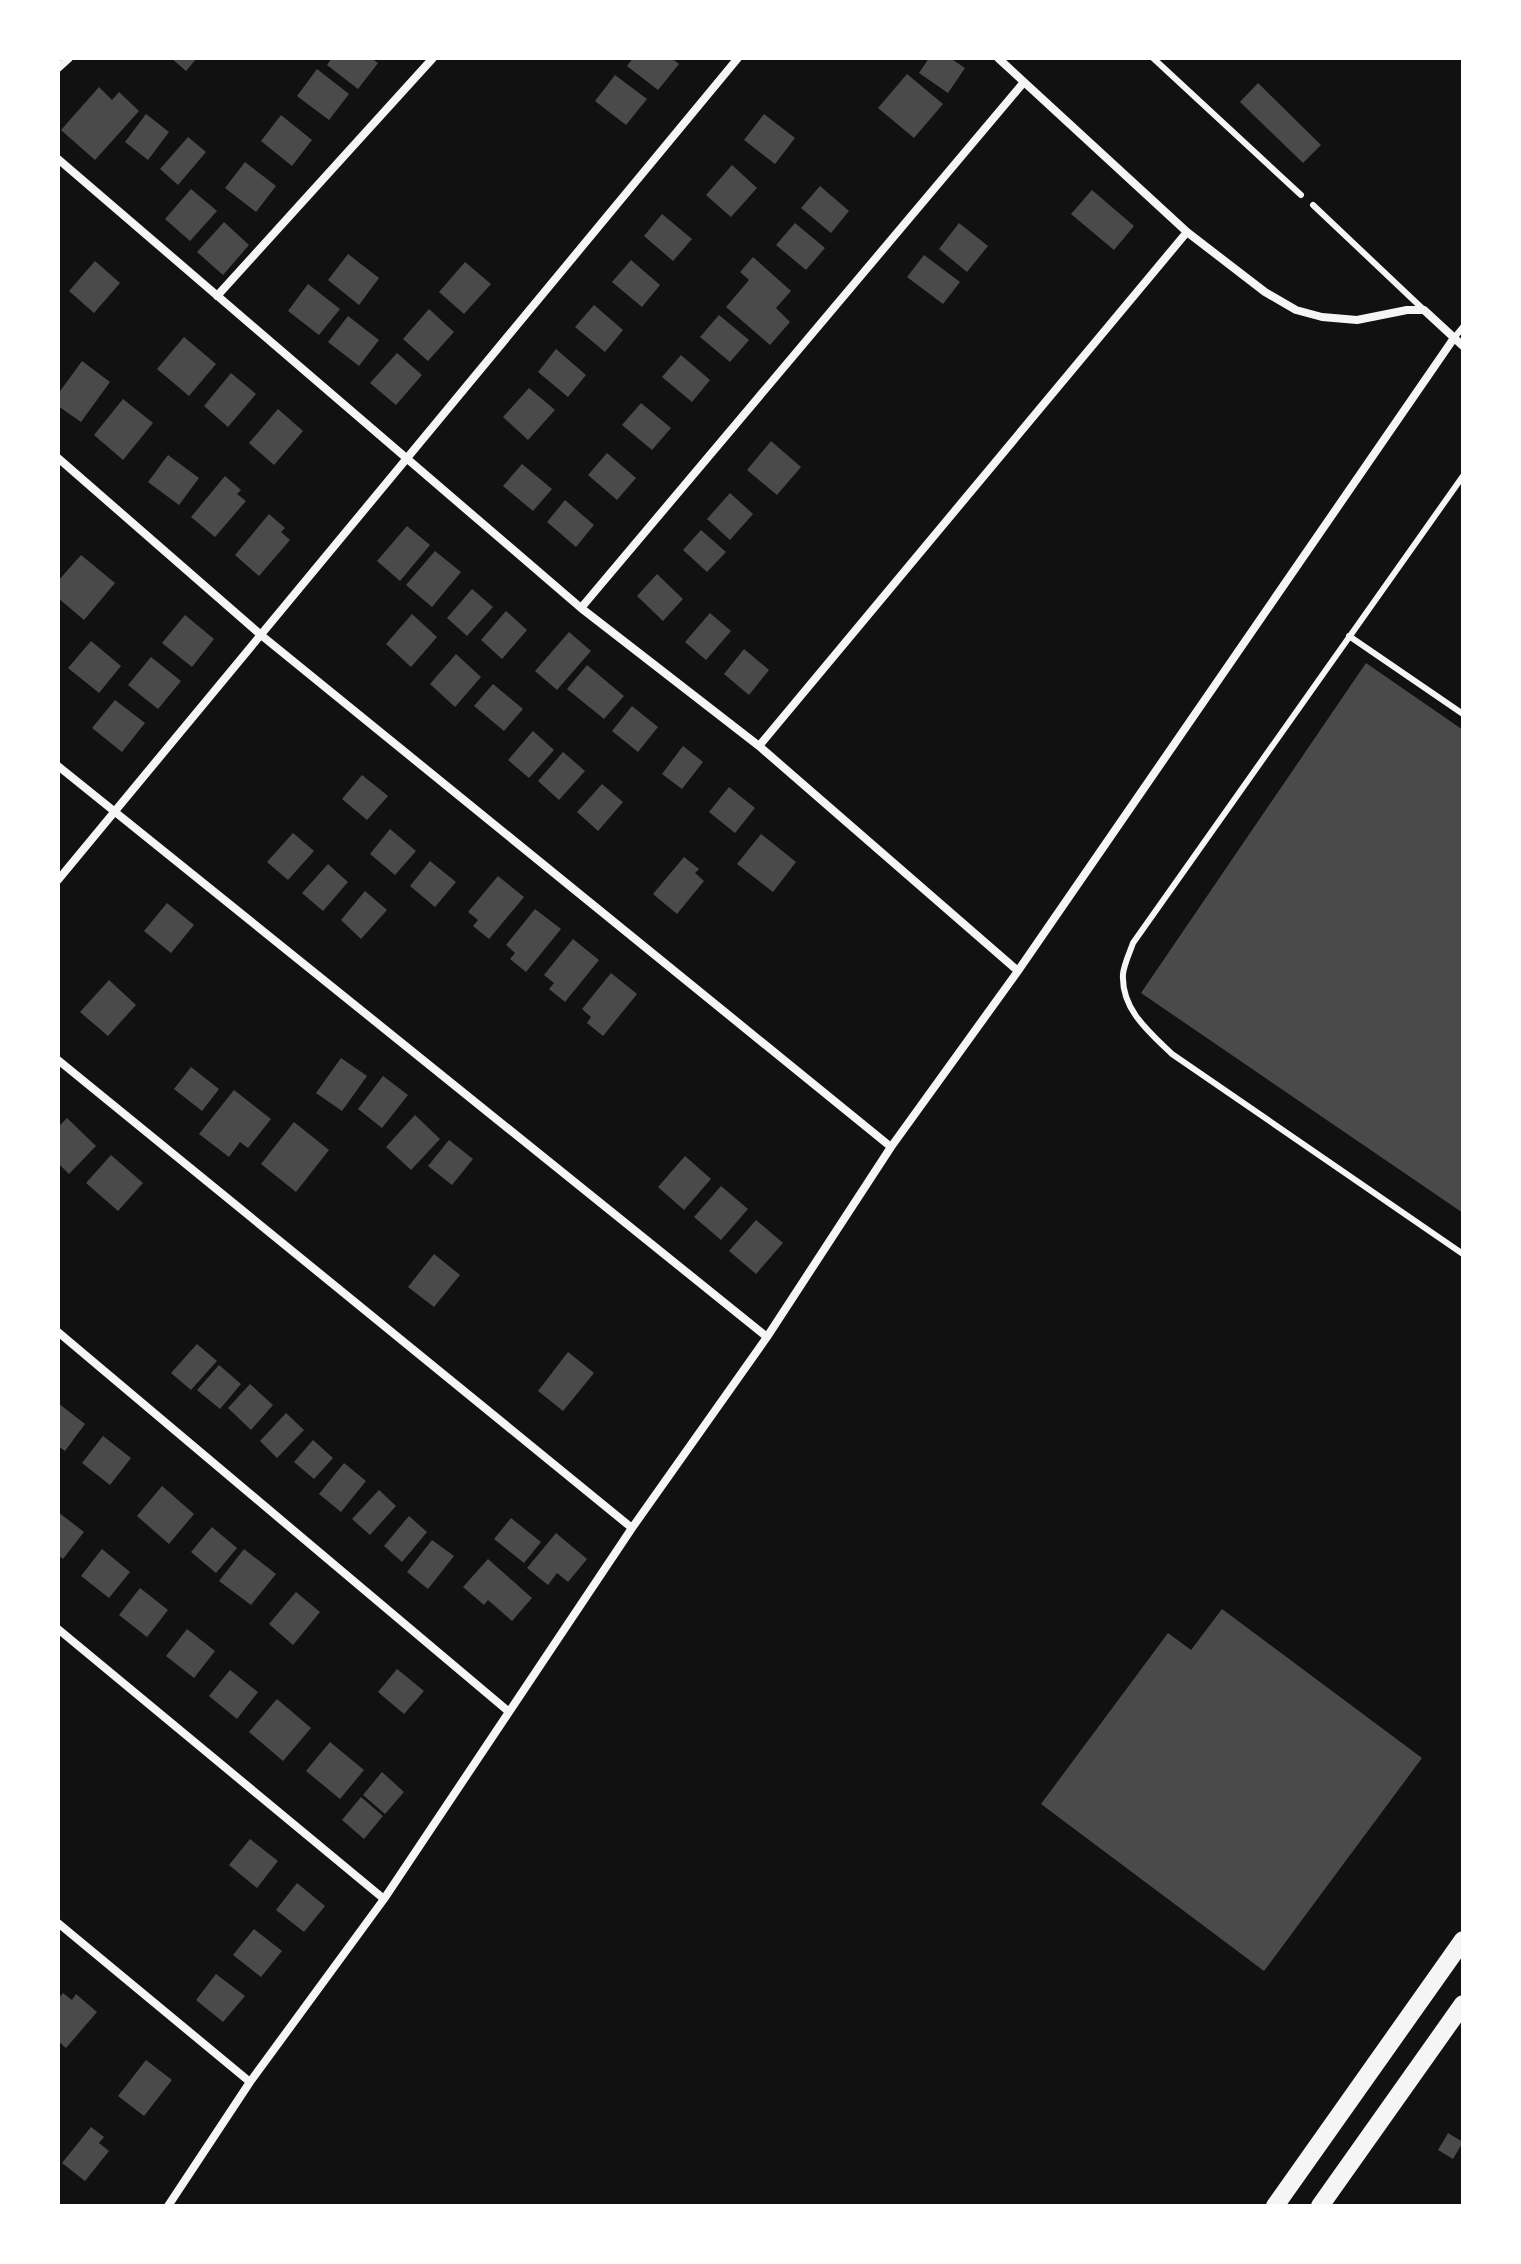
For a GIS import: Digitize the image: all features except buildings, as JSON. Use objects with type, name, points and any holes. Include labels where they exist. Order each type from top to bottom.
[{"type":"main road","points":[[1275,2206],[1463,1940]]},
{"type":"main road","points":[[1320,2206],[1463,2004]]},
{"type":"street","points":[[58,68],[69,58]]},
{"type":"street","points":[[217,296],[433,58]]},
{"type":"street","points":[[58,880],[738,58]]},
{"type":"street","points":[[998,58],[1187,232],[1265,292],[1296,310],[1322,317],[1357,320],[1407,310],[1424,310],[1463,346]]},
{"type":"street","points":[[581,608],[1024,82]]},
{"type":"street","points":[[58,159],[581,608],[759,746],[1018,971]]},
{"type":"street","points":[[759,746],[1187,232]]},
{"type":"street","points":[[168,2206],[250,2082],[384,1899],[632,1528],[767,1337],[891,1147],[1018,971],[1454,338]]},
{"type":"street","points":[[58,458],[261,635],[891,1147]]},
{"type":"street","points":[[58,766],[767,1337]]},
{"type":"street","points":[[58,1060],[632,1528]]},
{"type":"street","points":[[58,1332],[508,1711]]},
{"type":"street","points":[[58,1629],[384,1899]]},
{"type":"street","points":[[58,1923],[250,2082]]},
{"type":"lane","points":[[1153,58],[1301,195]]},
{"type":"lane","points":[[1313,205],[1424,310]]},
{"type":"lane","points":[[1454,338],[1463,327]]},
{"type":"lane","points":[[1463,476],[1133,943],[1123,972],[1126,1000],[1143,1026],[1172,1054],[1463,1254]]},
{"type":"lane","points":[[1349,636],[1463,714]]}]
